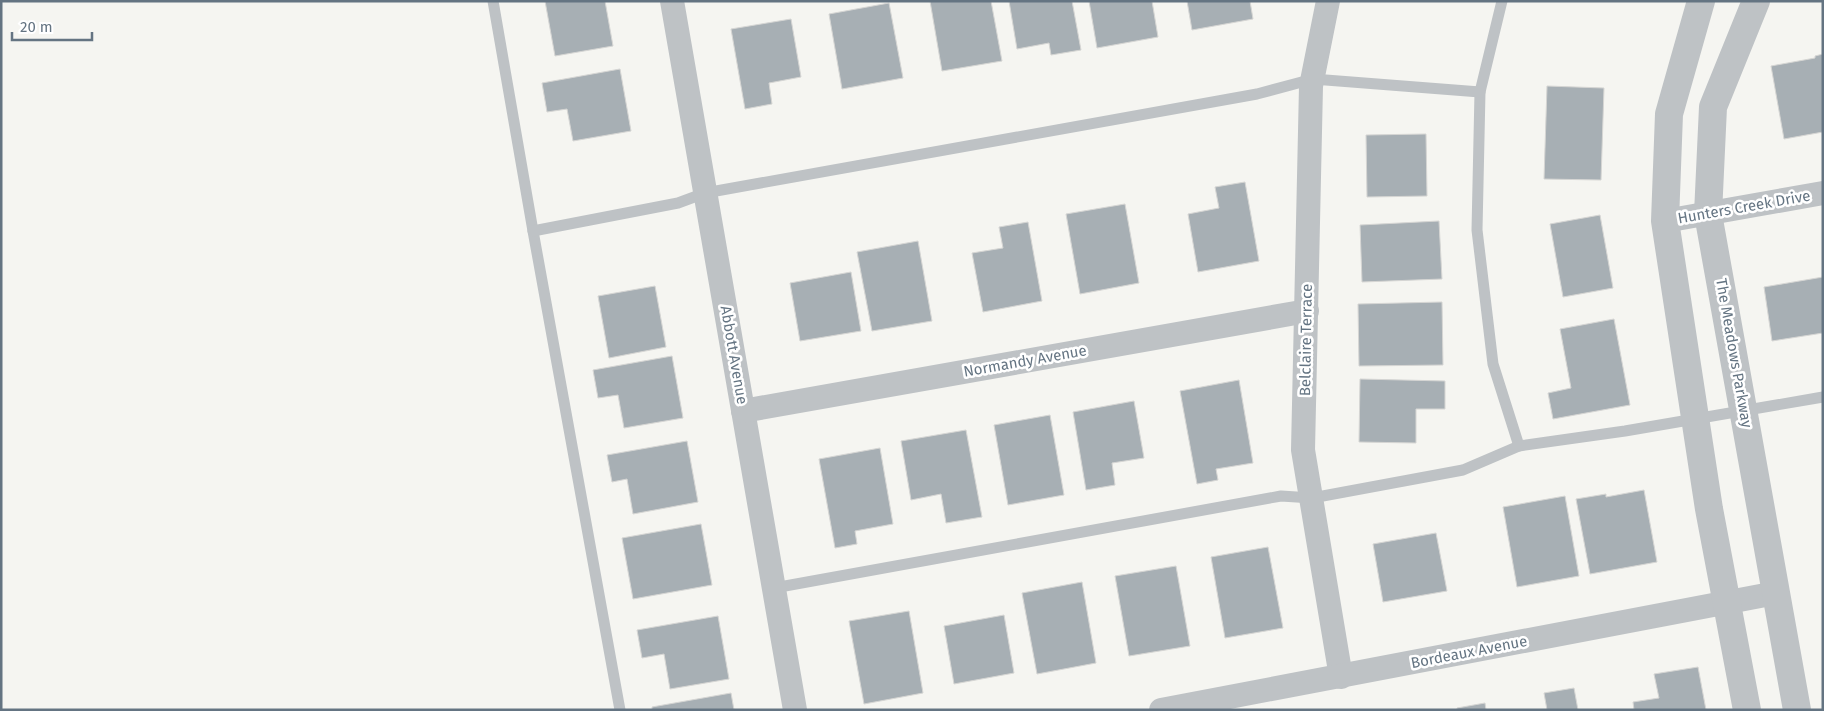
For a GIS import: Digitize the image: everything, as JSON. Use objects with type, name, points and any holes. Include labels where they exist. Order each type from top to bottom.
[{"type":"street","name":"Abbott Avenue","points":[[672,1],[795,710]]},
{"type":"street","name":"Belclaire Terrace","points":[[1328,1],[1312,86],[1303,450],[1341,677]]},
{"type":"street","points":[[1701,1],[1669,114],[1665,221],[1709,510],[1747,710]]},
{"type":"street","name":"The Meadows Parkway","points":[[1756,1],[1713,107],[1708,214],[1797,710]]},
{"type":"street","name":"Hunters Creek Drive","points":[[1665,221],[1823,193]]},
{"type":"street","name":"Normandy Avenue","points":[[743,411],[1307,311]]},
{"type":"street","name":"Bordeaux Avenue","points":[[1161,710],[1776,594]]},
{"type":"lane","points":[[493,1],[620,710]]},
{"type":"lane","points":[[1502,1],[1480,92],[1477,230],[1493,364],[1519,446]]},
{"type":"lane","points":[[533,231],[678,203],[706,193],[1257,94],[1313,80],[1480,92]]},
{"type":"lane","points":[[774,588],[1281,496],[1312,498],[1463,470],[1519,446],[1624,431],[1823,396]]},
{"type":"building","points":[[545,1],[605,1],[613,46],[555,56]]},
{"type":"building","points":[[930,1],[991,1],[1002,61],[942,71]]},
{"type":"building","points":[[1009,1],[1072,1],[1081,50],[1051,55],[1049,43],[1017,49]]},
{"type":"building","points":[[1089,1],[1152,1],[1158,37],[1097,48]]},
{"type":"building","points":[[1187,1],[1250,1],[1253,19],[1192,30]]},
{"type":"building","points":[[889,3],[903,78],[842,89],[829,14]]},
{"type":"building","points":[[791,19],[801,77],[769,83],[772,104],[745,109],[731,29]]},
{"type":"building","points":[[1823,54],[1823,132],[1784,139],[1771,66],[1815,58],[1815,56]]},
{"type":"building","points":[[620,69],[631,131],[573,141],[567,109],[547,112],[542,83]]},
{"type":"building","points":[[1547,86],[1604,88],[1601,180],[1544,179]]},
{"type":"building","points":[[1426,134],[1427,196],[1367,197],[1366,135]]},
{"type":"building","points":[[1245,182],[1259,261],[1198,272],[1188,214],[1219,208],[1215,187]]},
{"type":"building","points":[[1125,204],[1139,283],[1080,294],[1066,214]]},
{"type":"building","points":[[1600,215],[1613,288],[1563,297],[1550,224]]},
{"type":"building","points":[[1439,221],[1442,279],[1362,282],[1360,225]]},
{"type":"building","points":[[1028,222],[1042,301],[983,312],[972,253],[1003,248],[999,227]]},
{"type":"building","points":[[918,241],[932,321],[872,331],[857,252]]},
{"type":"building","points":[[851,272],[861,331],[800,341],[790,283]]},
{"type":"building","points":[[1823,277],[1823,333],[1772,341],[1764,287]]},
{"type":"building","points":[[655,286],[666,347],[609,358],[598,296]]},
{"type":"building","points":[[1442,302],[1443,365],[1359,366],[1358,304]]},
{"type":"building","points":[[1614,319],[1630,405],[1553,419],[1548,393],[1571,388],[1560,329]]},
{"type":"building","points":[[672,356],[683,418],[624,428],[618,395],[598,398],[593,370]]},
{"type":"building","points":[[1360,379],[1445,381],[1445,409],[1416,409],[1416,443],[1359,442]]},
{"type":"building","points":[[1239,380],[1253,463],[1216,469],[1218,480],[1197,484],[1180,391]]},
{"type":"building","points":[[1134,401],[1144,458],[1112,463],[1115,485],[1086,490],[1073,412]]},
{"type":"building","points":[[1050,415],[1064,495],[1008,505],[994,425]]},
{"type":"building","points":[[966,430],[982,517],[946,523],[941,494],[911,500],[901,441]]},
{"type":"building","points":[[687,441],[698,502],[633,514],[627,479],[612,482],[607,455]]},
{"type":"building","points":[[880,448],[893,524],[855,531],[857,544],[835,548],[819,459]]},
{"type":"building","points":[[1644,490],[1657,562],[1590,574],[1576,499],[1606,494],[1606,497]]},
{"type":"building","points":[[1565,496],[1579,576],[1517,587],[1503,507]]},
{"type":"building","points":[[701,524],[712,585],[633,599],[622,538]]},
{"type":"building","points":[[1436,533],[1447,591],[1383,602],[1373,544]]},
{"type":"building","points":[[1268,547],[1283,628],[1225,638],[1211,557]]},
{"type":"building","points":[[1176,566],[1190,646],[1129,656],[1115,576]]},
{"type":"building","points":[[1082,582],[1096,663],[1037,674],[1022,593]]},
{"type":"building","points":[[909,611],[923,693],[864,704],[849,621]]},
{"type":"building","points":[[1004,615],[1014,673],[954,684],[944,626]]},
{"type":"building","points":[[718,616],[729,679],[670,689],[664,654],[642,658],[637,630]]},
{"type":"building","points":[[1698,667],[1706,710],[1634,710],[1633,702],[1659,698],[1654,674]]},
{"type":"building","points":[[1574,688],[1578,710],[1547,710],[1544,693]]},
{"type":"building","points":[[731,693],[734,710],[652,710],[652,707]]},
{"type":"building","points":[[1485,703],[1486,710],[1457,710],[1457,708]]}]
